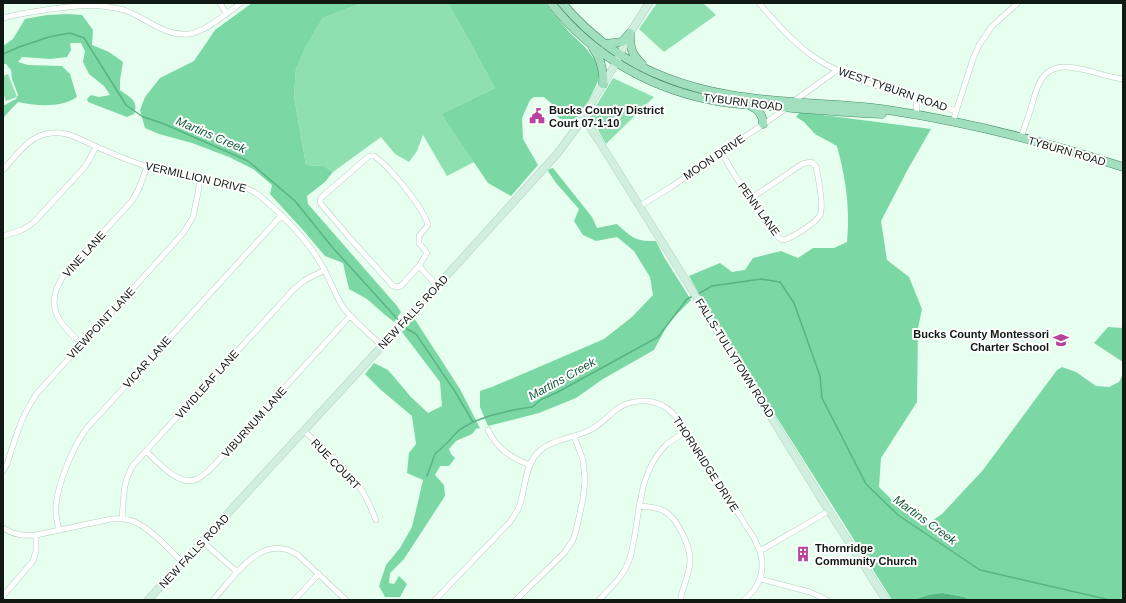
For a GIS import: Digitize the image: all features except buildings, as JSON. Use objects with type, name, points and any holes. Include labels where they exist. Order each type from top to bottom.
[{"type":"main road","name":"TYBURN ROAD","points":[[551,3],[568,23],[589,43],[616,63],[637,75],[670,89],[702,98],[748,105],[863,107],[953,121],[1049,144],[1123,167]]},
{"type":"main road","name":"TYBURN ROAD","points":[[562,3],[587,29],[605,44],[652,72],[678,82],[703,89],[790,105]]},
{"type":"main road","name":"NEW FALLS ROAD","points":[[148,600],[400,327],[557,154],[583,117],[616,63],[630,33],[649,3]]},
{"type":"main road","points":[[605,44],[622,42],[630,33]]},
{"type":"main road","points":[[630,33],[632,53],[640,63],[652,72]]},
{"type":"main road","points":[[589,43],[597,54],[601,63],[604,76],[603,84]]},
{"type":"main road","points":[[748,105],[758,110],[761,114],[763,124]]},
{"type":"main road","name":"FALLS-TULLYTOWN ROAD","points":[[583,117],[756,390],[829,511],[886,600]]},
{"type":"street","points":[[220,3],[226,13]]},
{"type":"street","points":[[3,18],[54,6],[91,5],[115,8],[138,16],[167,32],[181,34],[194,33],[201,30],[241,3]]},
{"type":"street","name":"WEST TYBURN ROAD","points":[[759,3],[802,48],[836,71],[853,78],[956,111]]},
{"type":"street","points":[[953,121],[979,45],[992,26],[1018,3]]},
{"type":"street","points":[[1021,138],[1039,83],[1045,74],[1052,69],[1059,67],[1075,68],[1123,79]]},
{"type":"street","name":"MOON DRIVE","points":[[640,206],[763,124],[836,71]]},
{"type":"street","points":[[916,99],[917,115]]},
{"type":"street","name":"VERMILLION DRIVE","points":[[3,170],[30,141],[37,136],[56,132],[78,138],[122,158],[147,166],[200,178],[232,183],[253,191],[265,200],[312,250],[325,270],[338,299],[350,316],[382,346]]},
{"type":"street","points":[[3,236],[22,230],[33,223],[83,169],[96,147]]},
{"type":"street","name":"PENN LANE","points":[[720,152],[750,199],[779,238],[784,240],[812,224],[818,218],[821,211],[820,187],[816,166],[811,162],[802,164],[750,199]]},
{"type":"street","points":[[369,156],[374,156],[392,171],[426,220],[428,225],[419,236],[418,243],[427,253],[419,266],[401,286],[394,286],[321,204],[321,198],[369,156]]},
{"type":"street","name":"VINE LANE","points":[[82,344],[59,321],[55,307],[57,288],[64,275],[134,199],[139,190],[147,166]]},
{"type":"street","name":"VIEWPOINT LANE","points":[[3,471],[7,464],[24,413],[31,402],[184,232],[194,211],[200,178]]},
{"type":"street","name":"VICAR LANE","points":[[59,530],[56,516],[58,495],[71,455],[80,436],[281,216]]},
{"type":"street","points":[[419,266],[437,286]]},
{"type":"street","name":"VIVIDLEAF LANE","points":[[122,519],[124,486],[134,464],[294,290],[305,280],[325,270]]},
{"type":"street","name":"VIBURNUM LANE","points":[[146,451],[174,476],[185,480],[191,481],[197,479],[208,472],[350,316]]},
{"type":"street","name":"THORNRIDGE DRIVE","points":[[435,600],[510,522],[519,507],[526,475],[537,454],[545,447],[553,443],[596,427],[620,407],[641,401],[654,402],[664,406],[677,418],[754,538],[760,551],[762,563],[760,579],[754,591],[744,600]]},
{"type":"street","points":[[488,430],[492,438],[502,450],[517,460],[530,465]]},
{"type":"street","name":"RUE COURT","points":[[304,431],[332,457],[357,484],[370,504],[376,520]]},
{"type":"street","points":[[599,600],[621,576],[629,561],[645,480],[653,462],[665,446],[686,432]]},
{"type":"street","points":[[516,600],[564,552],[573,540],[584,499],[586,480],[583,460],[574,436]]},
{"type":"street","points":[[640,506],[659,509],[668,514],[685,539],[690,563],[681,600]]},
{"type":"street","points":[[760,551],[829,511]]},
{"type":"street","points":[[3,528],[20,535],[36,535],[111,519],[122,519],[141,525],[182,562]]},
{"type":"street","points":[[3,596],[32,561],[36,551],[36,535]]},
{"type":"street","points":[[202,541],[237,572]]},
{"type":"street","points":[[213,600],[244,564],[265,550],[276,549],[294,552],[346,600]]},
{"type":"street","points":[[294,600],[319,574]]},
{"type":"street","points":[[760,579],[810,592],[827,600]]},
{"type":"shaded area","points":[[252,3],[362,3],[323,18],[306,46],[296,69],[294,96],[306,165],[324,166],[333,172],[325,182],[307,196],[308,204],[397,306],[401,312],[394,322],[367,299],[349,289],[343,263],[325,256],[270,194],[272,185],[253,169],[229,157],[145,128],[140,110],[145,97],[160,78],[194,61],[215,30]]},
{"type":"shaded area","points":[[362,3],[448,3],[495,88],[441,114],[474,162],[447,176],[423,135],[417,151],[409,162],[395,154],[381,137],[333,172],[324,166],[306,165],[294,96],[296,69],[306,46],[323,18]]},
{"type":"shaded area","points":[[448,3],[545,3],[570,33],[585,47],[600,70],[598,81],[589,100],[575,120],[567,125],[558,117],[552,104],[544,97],[534,97],[530,100],[522,118],[523,139],[538,165],[511,196],[488,183],[441,114],[495,88]]},
{"type":"shaded area","points":[[657,3],[703,3],[716,15],[664,52],[639,29]]},
{"type":"shaded area","points":[[47,15],[82,15],[93,30],[92,45],[109,52],[123,62],[120,90],[133,100],[135,105],[134,114],[127,117],[88,102],[87,99],[91,95],[99,97],[110,95],[104,86],[89,74],[83,62],[85,51],[81,43],[70,43],[71,50],[67,57],[50,59],[22,57],[18,62],[28,65],[62,66],[70,74],[77,97],[64,103],[49,105],[18,102],[3,118],[3,106],[16,99],[18,95],[12,79],[11,70],[6,64],[3,64],[3,46],[13,39],[25,19]]},
{"type":"shaded area","points":[[8,74],[17,97],[6,101],[3,93],[3,76]]},
{"type":"shaded area","points":[[613,78],[654,97],[606,144],[590,116]]},
{"type":"shaded area","points":[[800,112],[931,129],[881,221],[887,260],[909,277],[922,309],[918,328],[917,402],[881,458],[879,487],[898,506],[926,525],[942,514],[983,470],[1057,370],[1062,367],[1076,372],[1096,386],[1109,387],[1119,382],[1123,374],[1123,600],[971,600],[964,597],[943,593],[917,600],[892,600],[689,276],[720,263],[732,272],[745,270],[753,258],[781,251],[798,258],[813,248],[834,248],[847,242],[848,205],[843,170],[837,146],[815,134],[804,122],[796,117]]},
{"type":"shaded area","points":[[553,168],[592,217],[597,228],[617,224],[634,238],[643,241],[656,241],[664,257],[691,300],[669,322],[654,350],[603,379],[576,398],[539,413],[488,426],[480,407],[480,391],[604,339],[632,317],[653,295],[650,277],[634,251],[617,237],[596,241],[583,235],[574,221],[579,209],[556,183],[548,171],[549,169]]},
{"type":"shaded area","points":[[414,318],[460,389],[480,428],[476,429],[472,434],[456,441],[449,449],[455,458],[449,466],[440,466],[435,475],[444,485],[445,496],[404,559],[390,573],[389,583],[394,584],[399,576],[407,584],[400,597],[385,597],[379,586],[386,565],[400,548],[412,527],[423,480],[407,473],[409,453],[416,444],[412,416],[381,390],[365,374],[374,363],[388,370],[411,397],[428,413],[442,406],[440,382],[402,332]]},
{"type":"shaded area","points":[[1108,327],[1123,328],[1123,362],[1094,343]]},
{"type":"shaded area","points":[[943,593],[964,597],[971,600],[917,600],[929,595]]},
{"type":"waterway","name":"Martins Creek","points":[[3,54],[49,37],[70,33],[84,38],[126,105],[143,117],[162,123],[248,161],[295,201],[333,248],[401,323]]},
{"type":"waterway","name":"Martins Creek","points":[[698,294],[712,286],[761,279],[780,282],[794,303],[820,376],[822,398],[866,484],[898,515],[980,570],[1110,600]]},
{"type":"waterway","name":"Martins Creek","points":[[403,325],[416,334],[454,390],[473,422],[489,416],[532,407],[542,399],[556,393],[658,337],[687,299],[693,296]]},
{"type":"waterway","points":[[427,476],[435,454],[459,430],[473,422]]},
{"type":"place","name":"Bucks County District Court 07-1-10","points":[[537,116]]},
{"type":"place","name":"Bucks County Montessori Charter School","points":[[1061,340]]},
{"type":"place","name":"Thornridge Community Church","points":[[803,554]]}]
